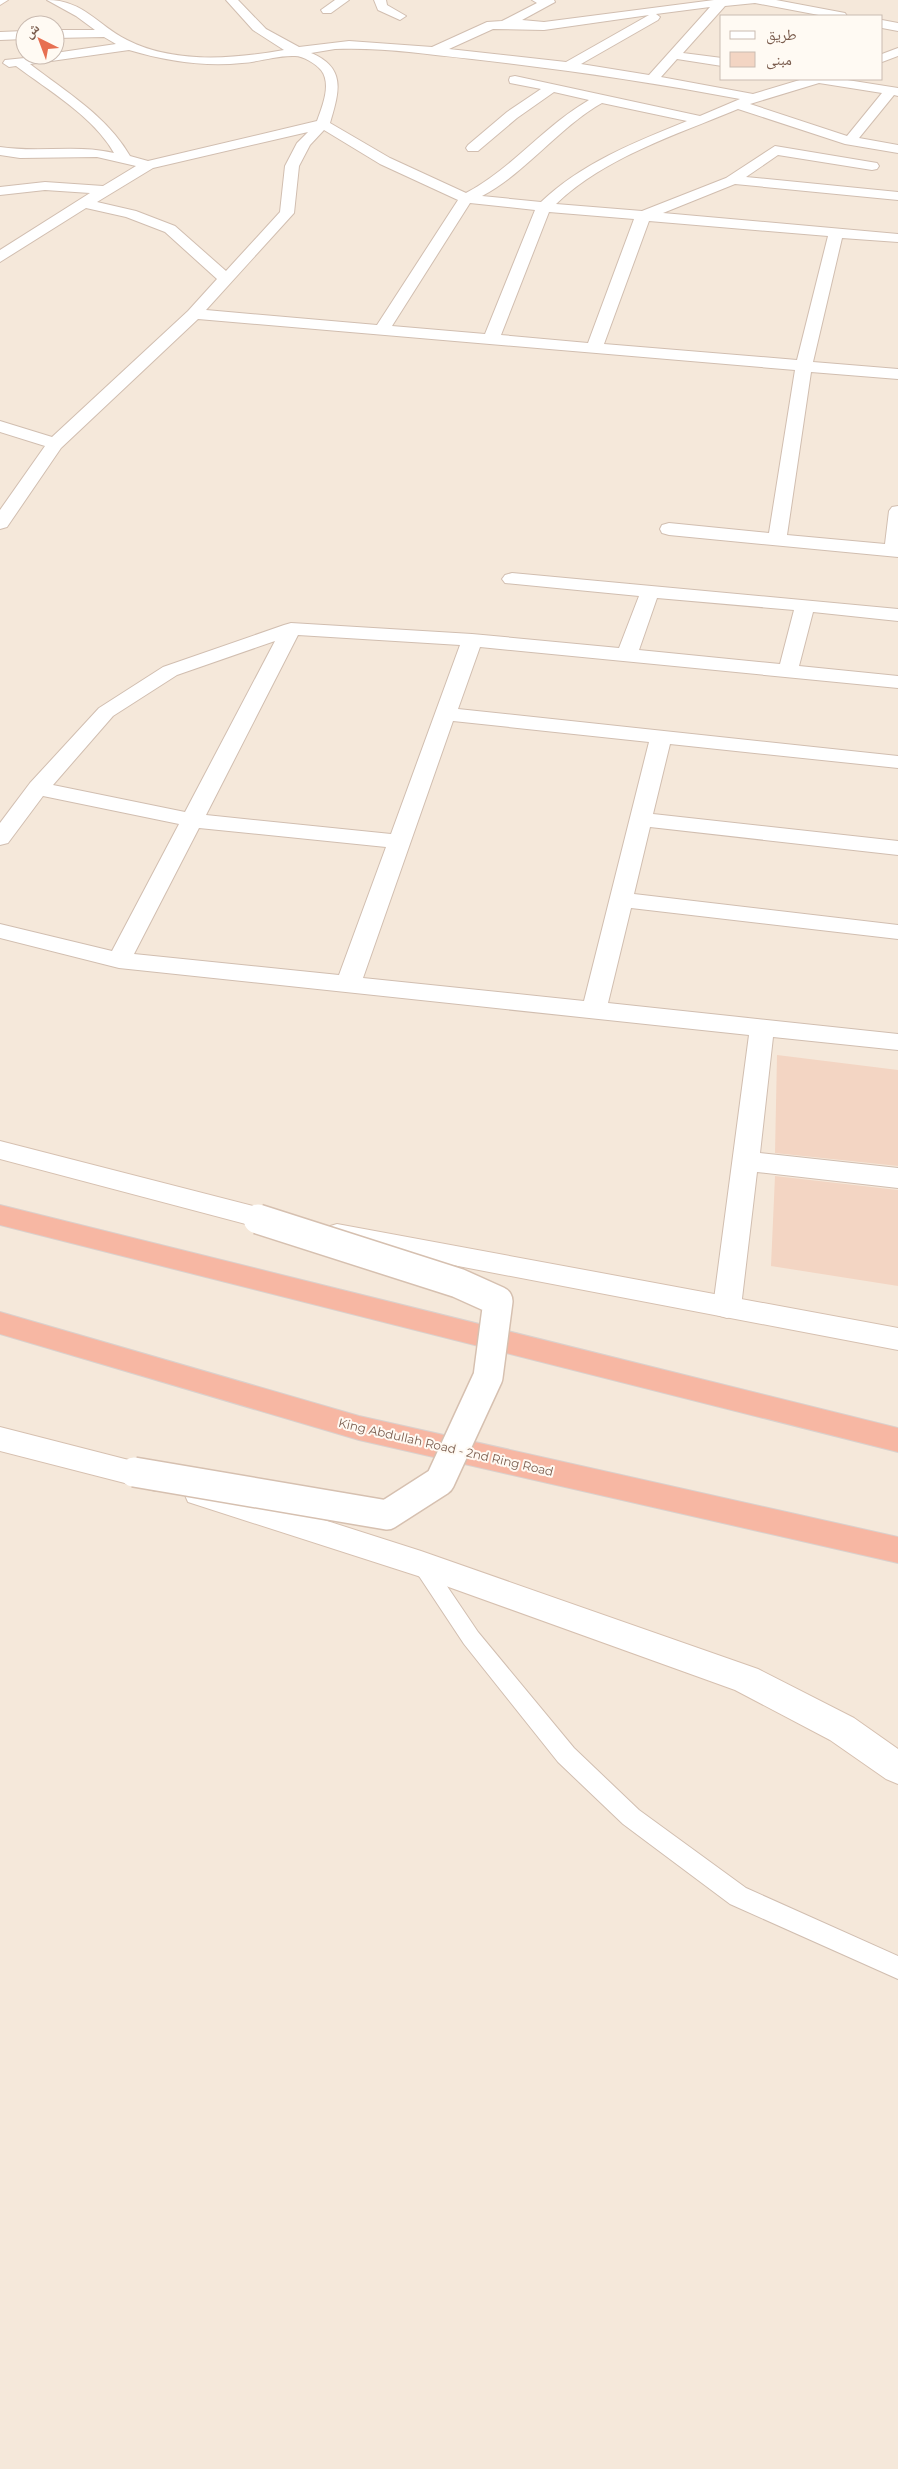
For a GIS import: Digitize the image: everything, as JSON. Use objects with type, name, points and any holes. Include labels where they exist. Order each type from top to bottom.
[{"type":"highway","points":[[0,1215],[420,1322],[898,1440]]},
{"type":"highway","name":"King Abdullah Road - 2nd Ring Road","points":[[0,1323],[359,1428],[898,1550]]},
{"type":"street","points":[[53,0],[80,13],[104,33],[130,46],[164,55],[209,60],[255,59],[301,52],[330,45],[435,50],[571,65],[653,78],[754,98]]},
{"type":"street","points":[[0,523],[55,444],[194,314],[287,213],[292,166],[304,143],[323,124],[330,106],[332,75],[322,61],[268,36],[246,17],[232,0]]},
{"type":"street","points":[[327,10],[343,0]]},
{"type":"street","points":[[380,0],[382,7],[400,16]]},
{"type":"street","points":[[506,24],[549,2],[538,0]]},
{"type":"street","points":[[435,50],[491,25],[544,26],[752,0]]},
{"type":"street","points":[[758,0],[836,15]]},
{"type":"street","points":[[653,78],[720,3]]},
{"type":"street","points":[[571,65],[669,9]]},
{"type":"street","points":[[883,24],[898,27]]},
{"type":"street","points":[[65,34],[104,33]]},
{"type":"street","points":[[0,36],[15,35]]},
{"type":"street","points":[[65,55],[130,46]]},
{"type":"street","points":[[883,58],[898,52]]},
{"type":"street","points":[[674,55],[720,62]]},
{"type":"street","points":[[0,64],[15,62]]},
{"type":"street","points":[[23,65],[96,121],[113,138],[124,159]]},
{"type":"street","points":[[515,80],[702,120]]},
{"type":"street","points":[[491,339],[544,207],[563,189],[625,151],[754,98],[814,80]]},
{"type":"street","points":[[823,80],[895,92]]},
{"type":"street","points":[[491,151],[473,148],[512,115],[552,88]]},
{"type":"street","points":[[850,141],[871,114],[895,92]]},
{"type":"street","points":[[382,330],[466,198],[491,185],[526,158],[577,112],[601,98]]},
{"type":"street","points":[[738,105],[850,141],[893,148]]},
{"type":"street","points":[[871,114],[889,117]]},
{"type":"street","points":[[0,257],[84,203],[148,165],[323,124],[385,161],[466,198],[544,207],[898,238]]},
{"type":"street","points":[[852,191],[872,166],[893,148]]},
{"type":"street","points":[[0,150],[20,154],[97,153],[148,165]]},
{"type":"street","points":[[594,348],[643,216],[731,181],[775,150],[872,166]]},
{"type":"street","points":[[509,154],[526,158]]},
{"type":"street","points":[[731,181],[898,196]]},
{"type":"street","points":[[0,191],[45,186],[106,190]]},
{"type":"street","points":[[84,203],[132,214],[170,229],[226,279]]},
{"type":"street","points":[[777,539],[804,366],[836,232]]},
{"type":"street","points":[[194,314],[898,374]]},
{"type":"street","points":[[0,426],[55,444]]},
{"type":"street","points":[[669,529],[896,551],[898,511]]},
{"type":"street","points":[[512,579],[898,615]]},
{"type":"street","points":[[627,656],[650,591]]},
{"type":"street","points":[[788,671],[804,605]]},
{"type":"street","points":[[0,838],[38,788],[106,712],[170,671],[291,629],[472,640],[898,682]]},
{"type":"street","points":[[119,960],[291,629]]},
{"type":"street","points":[[348,985],[472,640]]},
{"type":"street","points":[[445,714],[898,762]]},
{"type":"street","points":[[594,1010],[662,736]]},
{"type":"street","points":[[38,788],[191,820],[399,842]]},
{"type":"street","points":[[641,819],[898,848]]},
{"type":"street","points":[[621,900],[898,932]]},
{"type":"street","points":[[0,931],[119,960],[898,1042]]},
{"type":"street","points":[[727,1307],[762,1028]]},
{"type":"street","points":[[0,1150],[258,1219],[458,1283],[498,1301],[488,1377],[440,1481],[387,1515],[134,1472],[2,1442]]},
{"type":"street","points":[[745,1160],[898,1178]]},
{"type":"street","points":[[258,1219],[898,1339]]},
{"type":"street","points":[[134,1472],[421,1564],[746,1679],[842,1729],[898,1768]]},
{"type":"lane","points":[[421,1564],[471,1638],[566,1755],[631,1817],[738,1896],[898,1968]]},
{"type":"shaded area","points":[[0,0],[898,0],[898,2469],[0,2469]]},
{"type":"building","points":[[777,1055],[898,1070],[898,1166],[775,1153]]},
{"type":"building","points":[[775,1176],[898,1190],[898,1286],[771,1266]]}]
